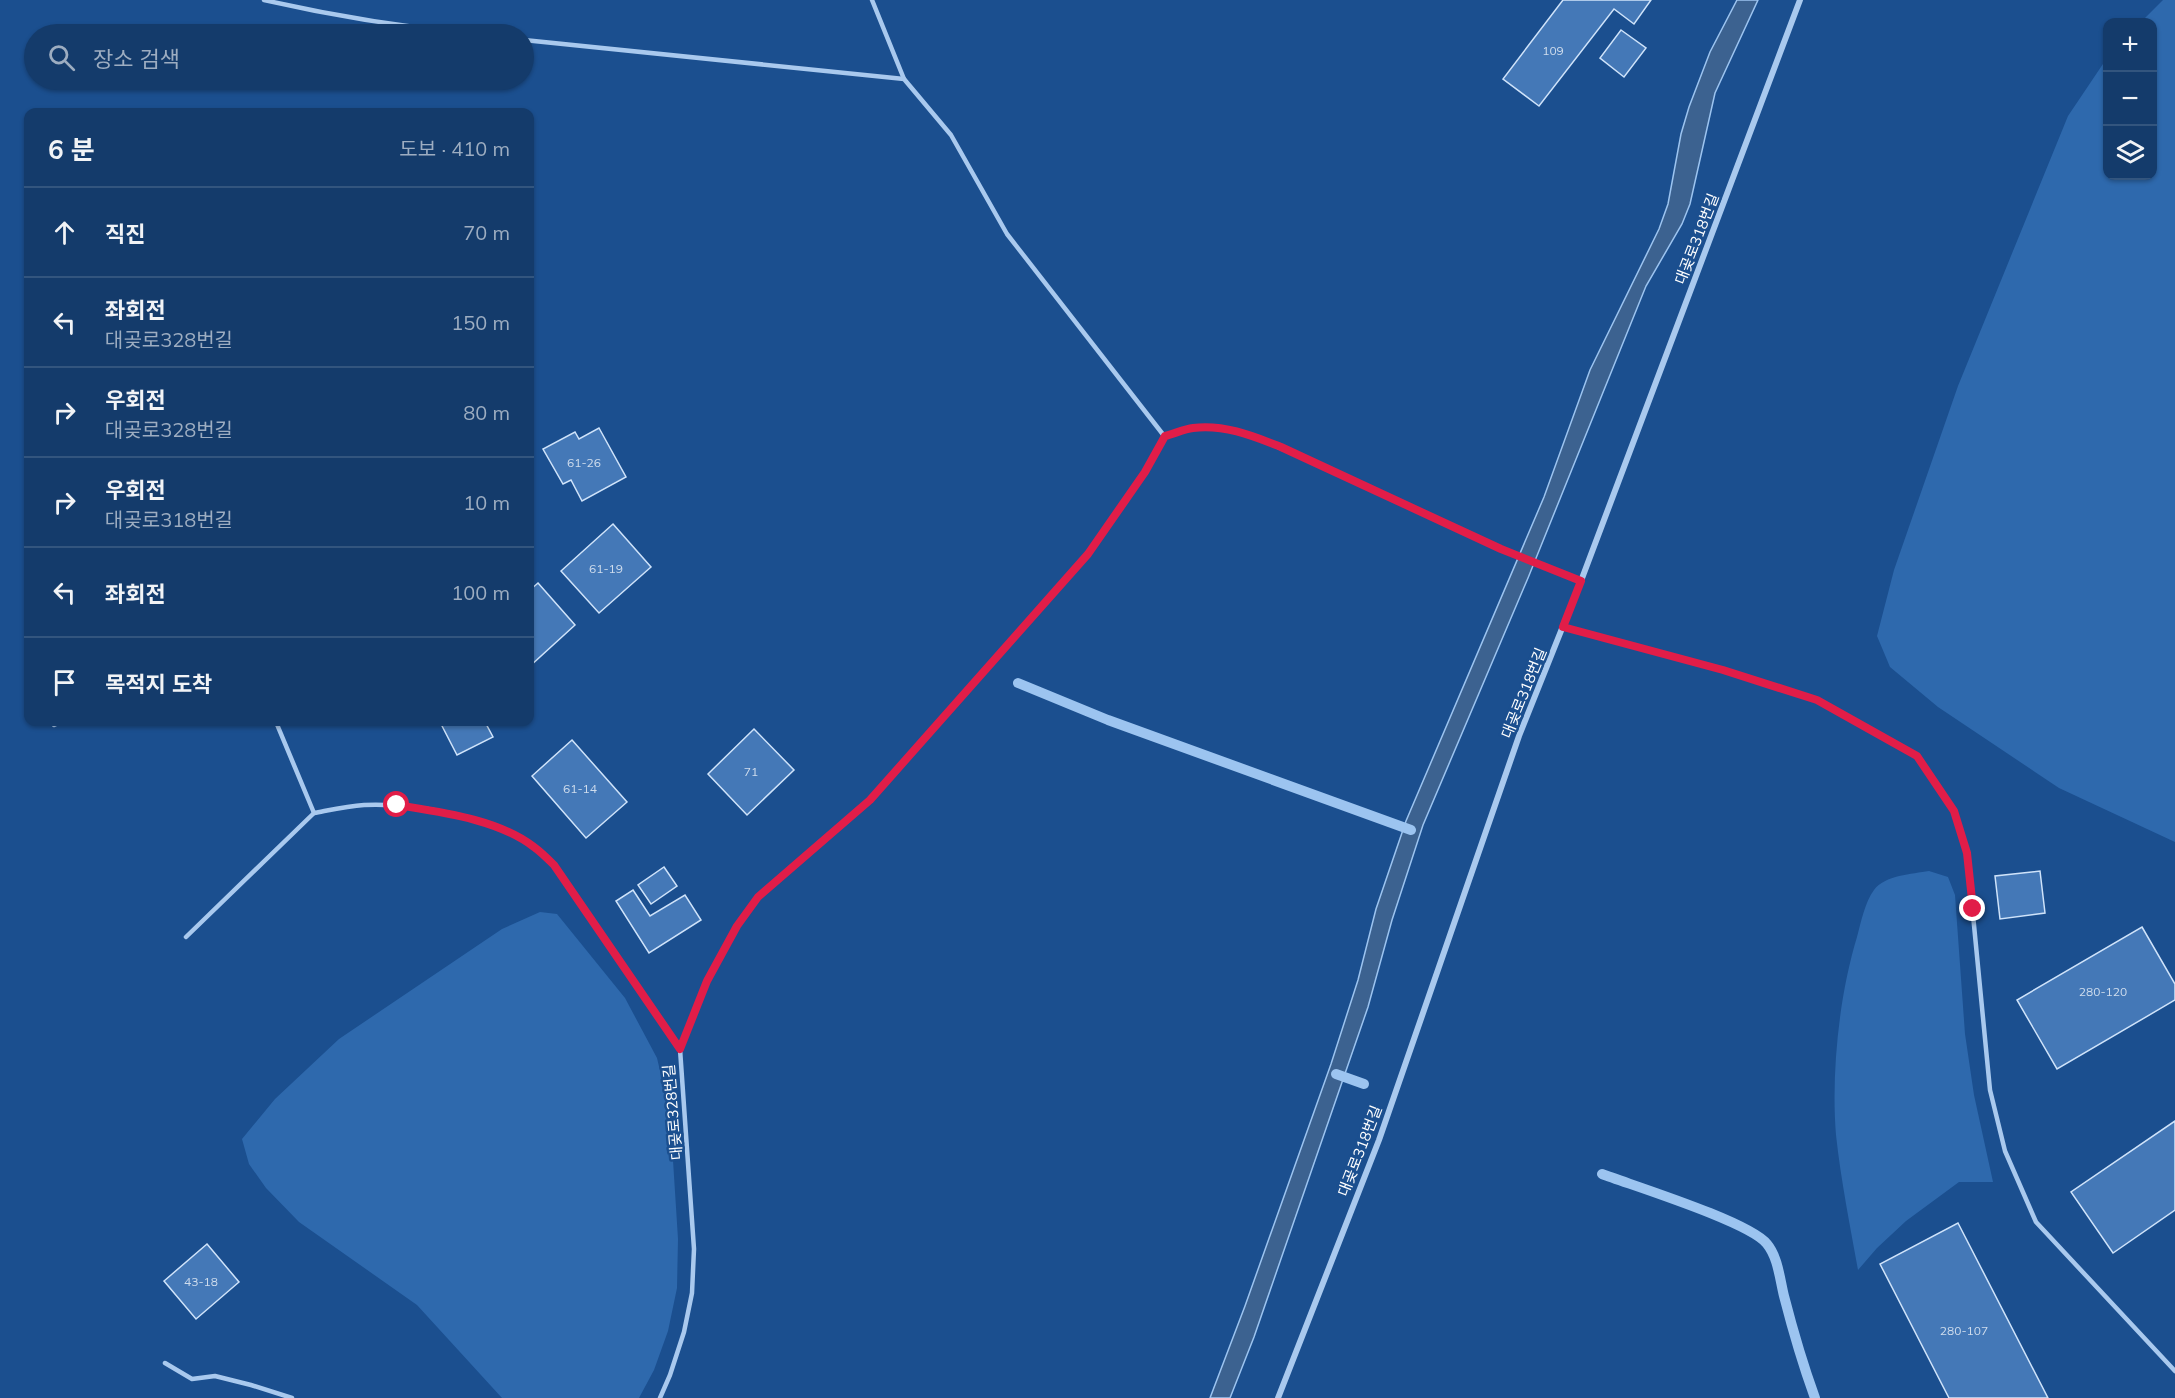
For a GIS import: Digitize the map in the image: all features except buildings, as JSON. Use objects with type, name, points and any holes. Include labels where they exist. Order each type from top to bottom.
[{"type":"street","name":"대곶로318번길","points":[[1278,1398],[1379,1140],[1519,736],[1581,581],[1800,0]]},
{"type":"lane","points":[[264,0],[316,12],[389,24]]},
{"type":"lane","points":[[872,0],[904,80],[951,135],[1007,234],[1165,436],[1192,428],[1219,428],[1248,434],[1353,479],[1501,549],[1581,581]]},
{"type":"lane","points":[[534,41],[904,80]]},
{"type":"lane","name":"대곶로328번길","points":[[660,1398],[684,1332],[692,1293],[694,1249],[680,1049],[707,981],[737,926],[758,897],[870,800],[1088,554],[1145,472],[1165,436]]},
{"type":"lane","points":[[1563,627],[1723,670],[1817,700],[1917,756],[1954,811],[1967,853],[1990,1090],[2005,1151],[2036,1222],[2175,1371]]},
{"type":"lane","points":[[278,726],[314,813]]},
{"type":"lane","points":[[186,937],[314,813],[362,805],[397,805],[471,819],[506,831],[532,846],[554,865],[680,1049]]},
{"type":"lane","points":[[165,1364],[192,1379],[215,1376],[250,1384],[292,1398]]},
{"type":"shaded area","points":[[1737,0],[1758,0],[1715,93],[1690,204],[1682,224],[1646,286],[1528,578],[1423,825],[1392,920],[1368,1007],[1254,1337],[1230,1398],[1210,1398],[1331,1064],[1358,980],[1376,909],[1406,821],[1544,497],[1590,370],[1659,229],[1668,204],[1681,134],[1689,107],[1710,52]]},
{"type":"shaded area","points":[[2163,0],[2175,0],[2175,842],[2059,788],[1938,707],[1890,667],[1877,636],[1894,570],[1958,386],[2068,116],[2103,64],[2103,180],[2157,180],[2157,18],[2145,18]]},
{"type":"shaded area","points":[[1929,871],[1948,877],[1955,895],[1965,1034],[1974,1095],[1993,1182],[1959,1182],[1906,1221],[1877,1248],[1858,1270],[1836,1135],[1836,1061],[1845,984],[1864,912],[1874,890],[1892,878]]},
{"type":"shaded area","points":[[540,912],[557,914],[625,998],[657,1058],[670,1113],[678,1239],[677,1288],[668,1331],[654,1370],[639,1398],[502,1398],[417,1305],[299,1222],[266,1188],[249,1164],[242,1139],[275,1099],[339,1039],[502,929]]},
{"type":"waterway","points":[[1018,683],[1108,720],[1411,830]]},
{"type":"waterway","points":[[1336,1074],[1364,1084]]},
{"type":"waterway","points":[[1602,1174],[1716,1215],[1739,1225],[1767,1244],[1776,1262],[1795,1335],[1815,1398]]},
{"type":"route","points":[[397,805],[471,819],[506,831],[532,846],[554,865],[680,1049],[707,981],[737,926],[758,897],[870,800],[1088,554],[1145,472],[1165,436],[1192,428],[1219,428],[1248,434],[1281,447],[1501,549],[1581,581],[1563,627],[1723,670],[1817,700],[1917,756],[1954,811],[1967,853],[1973,909]]}]
